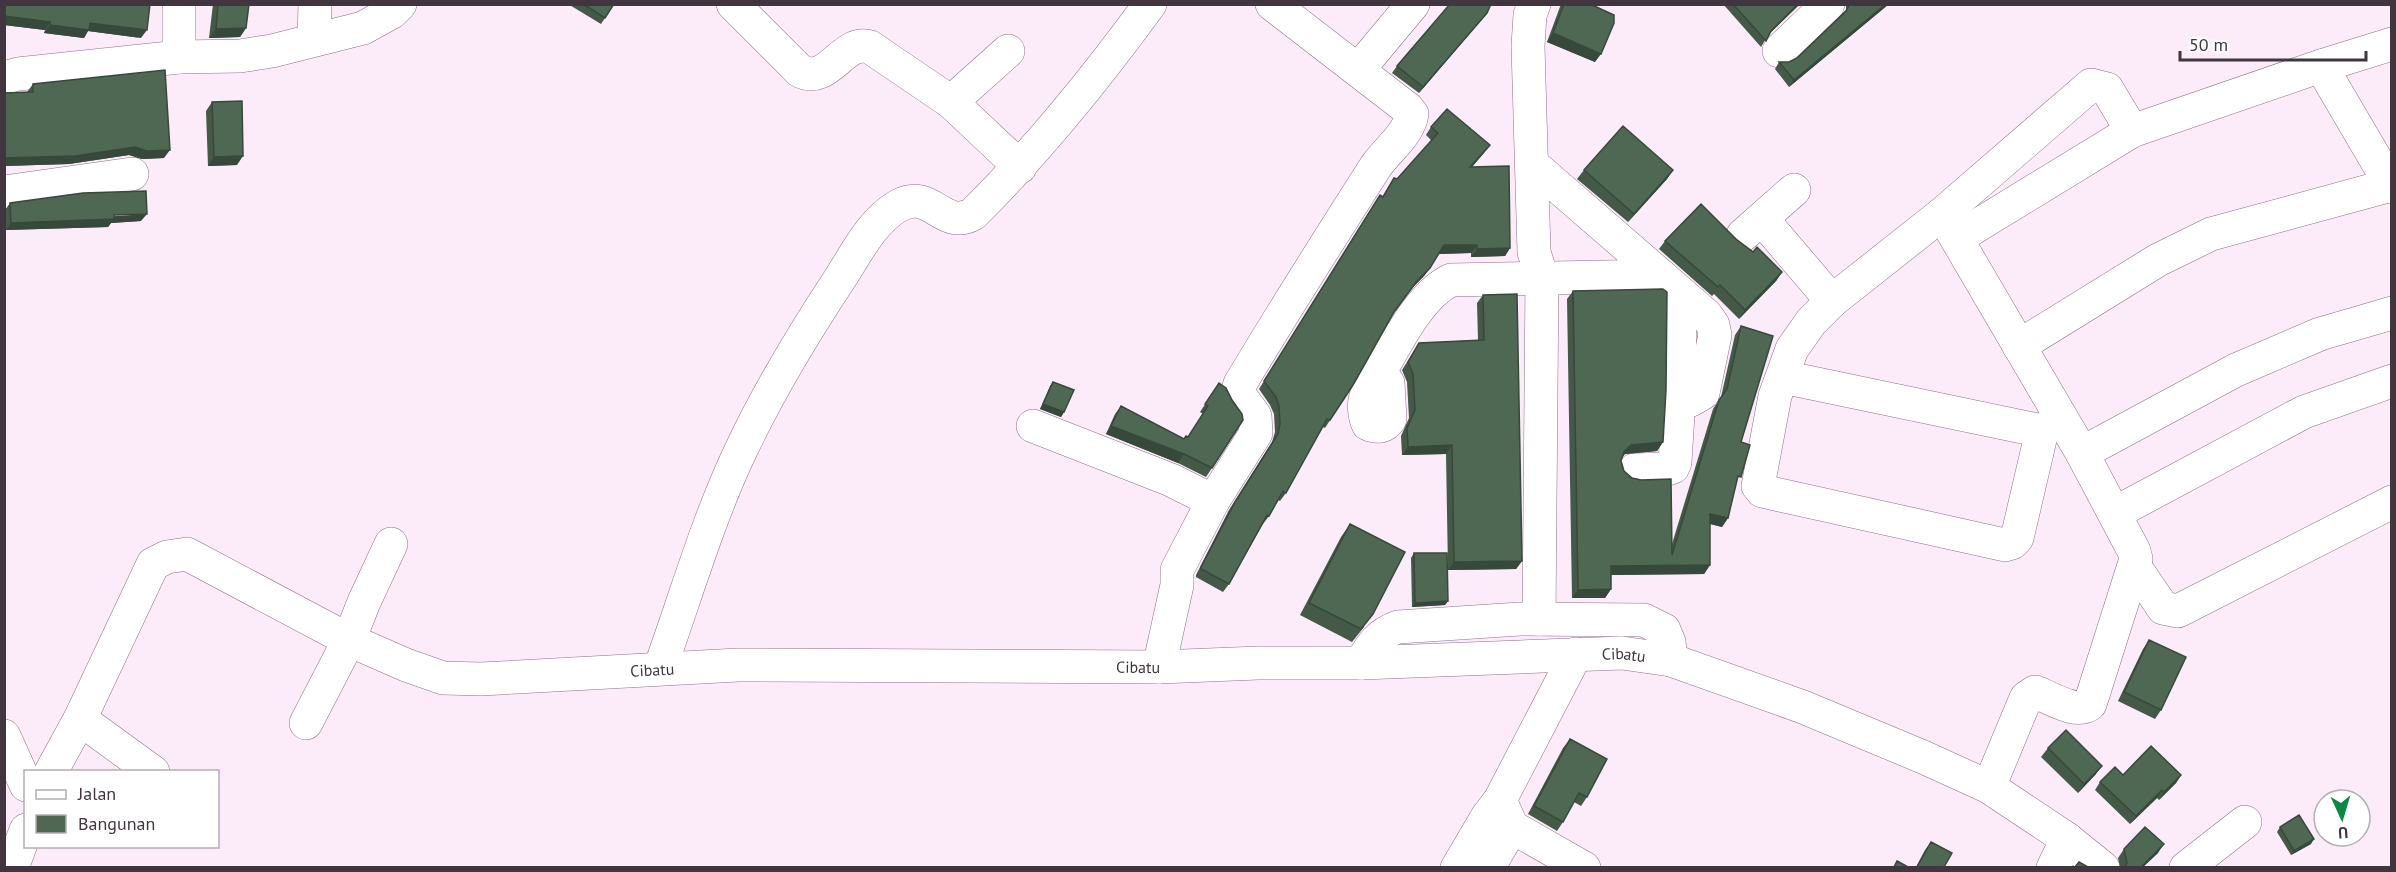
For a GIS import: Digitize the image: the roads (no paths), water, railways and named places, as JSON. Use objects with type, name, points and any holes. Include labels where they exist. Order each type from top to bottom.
[{"type":"street","points":[[178,4],[179,57]]},
{"type":"street","points":[[314,39],[315,4]]},
{"type":"street","points":[[4,78],[18,74],[179,57],[240,56],[363,28],[392,12],[400,4]]},
{"type":"street","points":[[733,4],[800,71],[806,74],[821,72],[857,46],[865,45],[951,102],[1020,167]]},
{"type":"street","points":[[660,668],[712,522],[741,450],[812,321],[869,234],[889,212],[909,200],[917,200],[956,219],[966,218],[973,214],[1020,167],[1097,77],[1150,4]]},
{"type":"street","points":[[1159,667],[1177,585],[1177,570],[1213,501],[1256,433],[1255,416],[1241,397],[1238,390],[1240,384],[1288,303],[1380,160],[1410,123],[1412,114],[1408,108],[1272,4]]},
{"type":"street","points":[[1358,70],[1413,4]]},
{"type":"street","points":[[1529,619],[1533,270],[1528,46],[1530,15],[1534,4]]},
{"type":"street","points":[[1779,51],[1828,4]]},
{"type":"street","points":[[2051,425],[2017,538],[2006,545],[1762,491],[1758,486],[1775,396],[1792,349],[1811,322],[1832,301],[1950,226],[2132,130],[2391,44]]},
{"type":"street","points":[[951,102],[1008,51]]},
{"type":"street","points":[[2019,346],[2158,260],[2211,234],[2391,186],[2321,66]]},
{"type":"street","points":[[1950,226],[2091,85],[2107,89],[2132,130]]},
{"type":"street","points":[[1532,164],[1671,284],[1679,399],[1675,462],[1672,467],[1634,470]]},
{"type":"street","points":[[4,192],[132,174]]},
{"type":"street","points":[[1794,190],[1753,227],[1832,301]]},
{"type":"street","points":[[1950,226],[2019,346],[2051,425],[2082,453],[2134,551],[2135,567],[2090,704],[2086,707],[2074,707],[2035,692],[2026,698],[1989,787]]},
{"type":"street","points":[[1381,372],[1421,303],[1437,286],[1451,280],[1533,270],[1671,284]]},
{"type":"street","points":[[2082,453],[2236,370],[2320,334],[2391,313]]},
{"type":"street","points":[[1783,377],[2051,425]]},
{"type":"street","points":[[2115,513],[2304,412],[2391,381]]},
{"type":"street","points":[[1033,426],[1172,480],[1213,501]]},
{"type":"street","points":[[2135,567],[2163,608],[2178,611],[2391,502]]},
{"type":"street","points":[[306,723],[349,640],[391,544]]},
{"type":"street","name":"Cibatu","points":[[80,719],[153,564],[167,557],[187,554],[349,640],[406,665],[443,678],[481,679],[738,665],[1159,667],[1258,663],[1361,663],[1622,653],[1671,660],[1803,707],[1923,757],[1989,787],[2060,853],[2103,867]]},
{"type":"street","points":[[1361,663],[1374,641],[1385,631],[1398,627],[1529,619],[1644,620],[1664,630],[1669,642],[1671,660]]},
{"type":"street","points":[[1488,867],[1506,813],[1576,654]]},
{"type":"street","points":[[52,770],[80,719],[152,770]]},
{"type":"street","points":[[4,736],[24,781]]},
{"type":"street","points":[[1457,867],[1487,817],[1506,813],[1584,867]]},
{"type":"street","points":[[2186,867],[2245,822]]},
{"type":"street","points":[[12,867],[24,835]]}]
